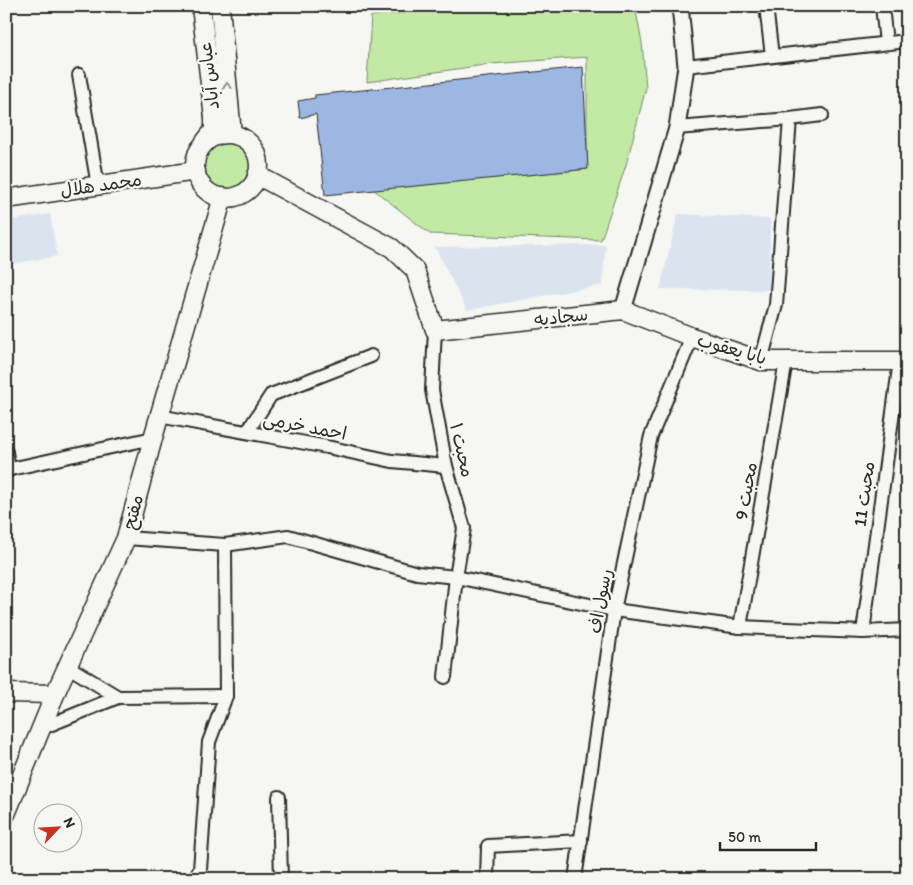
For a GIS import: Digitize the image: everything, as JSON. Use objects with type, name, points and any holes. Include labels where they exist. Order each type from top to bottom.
[{"type":"main road","name":"عباس آباد","points":[[201,6],[214,118],[214,130],[204,143]]},
{"type":"main road","name":"عباس آباد","points":[[220,6],[232,134]]},
{"type":"main road","points":[[232,134],[242,137],[250,144],[259,164],[257,175],[252,185],[234,197],[223,197],[205,189],[199,180],[195,161],[198,151],[204,143],[217,136],[232,134]]},
{"type":"main road","name":"محمد هلال","points":[[6,199],[196,171]]},
{"type":"main road","points":[[257,175],[392,248],[415,270],[435,330]]},
{"type":"main road","name":"مفتح","points":[[6,814],[67,666],[126,538],[159,416],[223,197]]},
{"type":"main road","name":"بابا یعقوب","points":[[623,310],[761,361],[903,361]]},
{"type":"main road","name":"سجادیه","points":[[435,330],[623,310]]},
{"type":"main road","points":[[6,694],[55,694]]},
{"type":"street","points":[[623,310],[677,128],[686,66],[680,6]]},
{"type":"street","points":[[766,6],[772,56]]},
{"type":"street","points":[[882,6],[886,43]]},
{"type":"street","points":[[686,66],[907,41]]},
{"type":"street","points":[[79,75],[98,186]]},
{"type":"street","points":[[677,128],[822,115]]},
{"type":"street","points":[[761,361],[776,305],[790,119]]},
{"type":"street","name":"محبت ۱","points":[[435,330],[432,390],[446,466],[464,528],[456,577],[445,677]]},
{"type":"street","name":"رسول اف","points":[[575,879],[614,610],[651,436],[692,337]]},
{"type":"street","points":[[247,432],[271,395],[371,356]]},
{"type":"street","name":"محبت 9","points":[[740,627],[786,361]]},
{"type":"street","name":"محبت 11","points":[[864,632],[903,361]]},
{"type":"street","name":"احمد خرمی","points":[[159,416],[392,461],[446,466]]},
{"type":"street","points":[[6,452],[8,470],[153,438]]},
{"type":"street","points":[[126,538],[225,545],[288,536],[418,573],[456,577],[614,610],[740,627],[864,632],[907,630]]},
{"type":"street","points":[[193,879],[200,870],[209,742],[226,696],[225,545]]},
{"type":"street","points":[[67,666],[118,697]]},
{"type":"street","points":[[42,728],[118,697],[226,696]]},
{"type":"street","points":[[279,798],[281,879]]},
{"type":"street","points":[[487,879],[488,846],[581,841]]},
{"type":"shaded area","points":[[50,214],[57,256],[6,265],[6,221]]},
{"type":"shaded area","points":[[678,214],[770,219],[769,290],[660,289]]},
{"type":"shaded area","points":[[606,245],[602,285],[467,310],[435,247]]},
{"type":"green space","points":[[476,6],[635,6],[642,43],[646,88],[626,165],[601,240],[430,234],[373,189],[587,169],[587,57],[491,64],[367,82],[371,16]]},
{"type":"green space","points":[[227,139],[237,141],[246,147],[252,156],[254,166],[252,176],[246,185],[237,191],[227,193],[217,191],[208,185],[202,176],[200,166],[202,156],[208,147],[217,141]]},
{"type":"building","points":[[583,67],[588,169],[325,195],[316,114],[300,118],[298,101],[315,98],[315,95]]}]
